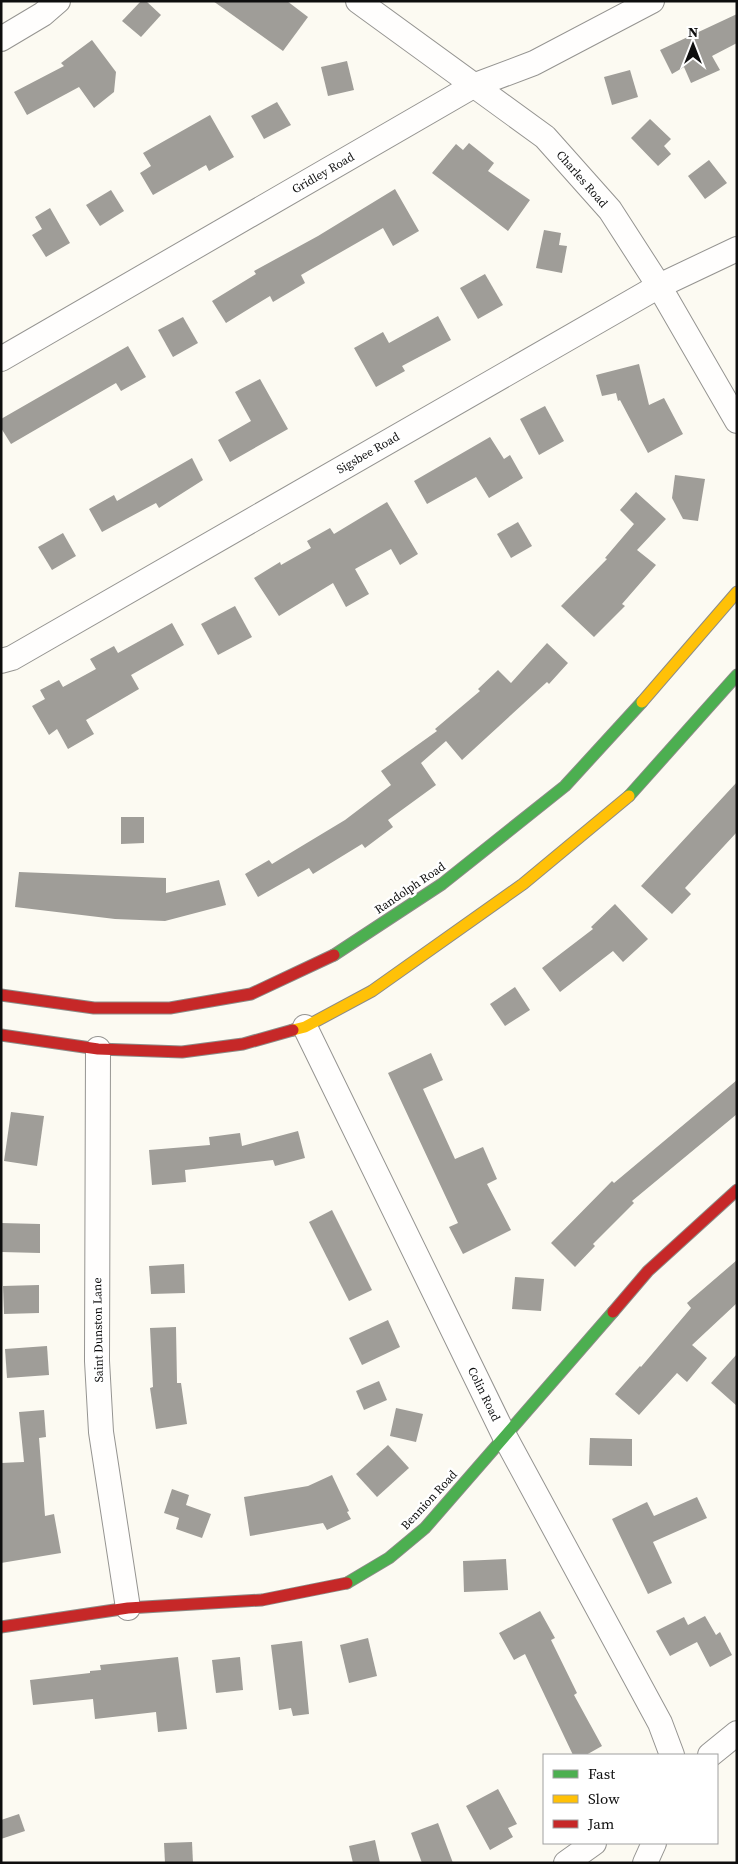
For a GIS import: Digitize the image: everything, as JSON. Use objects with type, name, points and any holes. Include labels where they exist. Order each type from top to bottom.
[{"type":"main road","name":"Randolph Road","points":[[1,994],[94,1008],[170,1008],[251,994],[336,954],[442,884],[565,786],[673,669],[737,592]]},
{"type":"main road","points":[[1,1035],[98,1049],[182,1052],[243,1044],[305,1027],[380,985],[523,884],[624,802],[737,675]]},
{"type":"main road","name":"Bennion Road","points":[[1,1627],[128,1608],[262,1600],[349,1582],[389,1558],[425,1528],[648,1271],[737,1190]]},
{"type":"street","points":[[1,39],[43,14],[58,1]]},
{"type":"street","name":"Charles Road","points":[[358,1],[545,137],[610,210],[659,286],[737,421]]},
{"type":"street","name":"Gridley Road","points":[[1,359],[473,86],[534,63],[652,1]]},
{"type":"street","name":"Sigsbee Road","points":[[1,661],[21,653],[659,286],[737,249]]},
{"type":"street","name":"Colin Road","points":[[305,1027],[505,1437],[660,1724],[672,1754]]},
{"type":"street","name":"Saint Dunston Lane","points":[[98,1049],[97,1361],[101,1432],[128,1608]]},
{"type":"street","points":[[711,1754],[737,1734]]},
{"type":"street","points":[[566,1863],[593,1844]]},
{"type":"street","points":[[645,1863],[654,1844]]},
{"type":"building","points":[[141,1],[146,1],[161,15],[141,37],[122,21]]},
{"type":"building","points":[[213,1],[287,1],[308,17],[283,51]]},
{"type":"building","points":[[737,14],[737,43],[712,56],[720,70],[691,83],[684,67],[672,74],[660,50]]},
{"type":"building","points":[[92,40],[116,72],[114,92],[94,108],[79,87],[27,115],[14,92],[64,66],[61,63]]},
{"type":"building","points":[[347,61],[354,90],[328,96],[321,67]]},
{"type":"building","points":[[630,70],[638,97],[612,105],[604,77]]},
{"type":"building","points":[[277,102],[291,125],[264,139],[251,116]]},
{"type":"building","points":[[210,115],[234,157],[209,171],[206,165],[153,195],[140,173],[151,166],[143,153]]},
{"type":"building","points":[[650,119],[671,139],[664,146],[671,154],[658,166],[631,138]]},
{"type":"building","points":[[469,143],[494,163],[488,171],[530,200],[508,231],[432,173],[456,144],[463,150]]},
{"type":"building","points":[[709,160],[727,183],[705,199],[688,176]]},
{"type":"building","points":[[395,189],[419,231],[393,246],[383,228],[301,275],[305,283],[273,302],[270,296],[226,323],[212,301],[256,274],[254,271],[318,236]]},
{"type":"building","points":[[111,190],[124,211],[100,226],[86,205]]},
{"type":"building","points":[[50,208],[70,243],[46,257],[32,235],[42,229],[35,217]]},
{"type":"building","points":[[544,230],[561,233],[559,245],[567,246],[562,273],[536,268]]},
{"type":"building","points":[[485,274],[503,305],[478,319],[460,288]]},
{"type":"building","points":[[438,316],[451,340],[402,366],[405,371],[376,387],[354,348],[383,332],[389,343]]},
{"type":"building","points":[[183,317],[198,343],[173,357],[158,330]]},
{"type":"building","points":[[128,346],[146,377],[121,391],[116,383],[11,444],[1,428],[1,419]]},
{"type":"building","points":[[639,364],[649,405],[664,398],[683,434],[648,453],[620,400],[618,401],[616,393],[602,396],[596,375]]},
{"type":"building","points":[[260,379],[288,429],[230,462],[218,440],[251,421],[235,392]]},
{"type":"building","points":[[545,406],[564,441],[539,455],[520,419]]},
{"type":"building","points":[[490,437],[504,459],[510,455],[523,478],[489,498],[476,477],[427,504],[414,481]]},
{"type":"building","points":[[192,458],[203,480],[159,508],[156,503],[102,532],[89,509],[114,495],[117,501]]},
{"type":"building","points":[[675,475],[705,479],[698,521],[683,519],[672,498]]},
{"type":"building","points":[[636,492],[666,519],[637,550],[656,565],[622,604],[625,606],[594,637],[561,606],[607,559],[605,558],[634,524],[620,510]]},
{"type":"building","points":[[387,502],[418,554],[400,565],[391,549],[355,569],[369,594],[346,607],[333,583],[279,616],[254,578],[280,562],[281,565],[311,548],[307,541],[330,528],[334,534]]},
{"type":"building","points":[[518,522],[532,546],[511,558],[497,534]]},
{"type":"building","points":[[63,533],[76,556],[52,570],[38,547]]},
{"type":"building","points":[[235,606],[252,637],[218,655],[201,624]]},
{"type":"building","points":[[172,623],[184,645],[131,675],[139,689],[86,720],[94,734],[68,749],[57,729],[49,735],[32,706],[45,699],[40,690],[59,680],[63,687],[96,669],[90,659],[114,646],[118,653]]},
{"type":"building","points":[[547,643],[568,663],[549,684],[547,682],[462,760],[446,741],[421,763],[436,785],[388,820],[393,827],[365,848],[362,844],[313,874],[309,868],[258,897],[245,874],[269,860],[272,864],[345,820],[391,785],[381,771],[437,731],[435,729],[480,691],[478,689],[498,670],[511,683]]},
{"type":"building","points":[[737,782],[737,832],[685,888],[691,894],[672,914],[641,886]]},
{"type":"building","points":[[121,817],[144,817],[144,843],[121,844]]},
{"type":"building","points":[[19,872],[166,878],[166,893],[219,880],[226,905],[165,921],[115,919],[15,907]]},
{"type":"building","points":[[615,904],[648,939],[623,962],[613,951],[560,992],[542,968],[593,929],[591,927]]},
{"type":"building","points":[[515,987],[530,1010],[505,1026],[490,1004]]},
{"type":"building","points":[[431,1053],[443,1080],[423,1089],[455,1159],[483,1147],[497,1179],[487,1184],[511,1230],[463,1254],[449,1227],[458,1223],[388,1073]]},
{"type":"building","points":[[737,1080],[737,1114],[632,1201],[634,1203],[593,1244],[595,1246],[575,1267],[551,1243],[612,1181],[614,1183]]},
{"type":"building","points":[[11,1112],[44,1116],[37,1166],[4,1161]]},
{"type":"building","points":[[298,1131],[305,1158],[275,1166],[273,1160],[185,1170],[186,1182],[152,1185],[149,1150],[210,1145],[209,1137],[240,1133],[242,1146]]},
{"type":"building","points":[[332,1210],[372,1290],[349,1301],[309,1222]]},
{"type":"building","points":[[1,1223],[40,1224],[40,1253],[1,1252]]},
{"type":"building","points":[[737,1260],[737,1303],[692,1345],[707,1358],[687,1382],[677,1373],[639,1415],[615,1394],[641,1367],[691,1308],[687,1303]]},
{"type":"building","points":[[184,1264],[185,1293],[151,1294],[149,1266]]},
{"type":"building","points":[[515,1277],[544,1279],[541,1311],[512,1309]]},
{"type":"building","points":[[39,1285],[39,1313],[4,1314],[3,1286]]},
{"type":"building","points":[[388,1320],[400,1347],[362,1365],[349,1338]]},
{"type":"building","points":[[176,1327],[177,1383],[181,1383],[187,1424],[156,1429],[150,1388],[153,1387],[150,1328]]},
{"type":"building","points":[[47,1346],[49,1375],[7,1378],[5,1349]]},
{"type":"building","points":[[737,1354],[737,1406],[711,1383]]},
{"type":"building","points":[[379,1381],[387,1400],[364,1410],[356,1391]]},
{"type":"building","points":[[396,1408],[423,1414],[416,1442],[390,1436]]},
{"type":"building","points":[[44,1410],[46,1437],[39,1438],[45,1516],[54,1514],[61,1553],[1,1563],[1,1463],[24,1462],[19,1412]]},
{"type":"building","points":[[590,1438],[632,1439],[632,1466],[589,1465]]},
{"type":"building","points":[[388,1445],[409,1468],[377,1497],[356,1474]]},
{"type":"building","points":[[332,1475],[351,1519],[327,1530],[323,1523],[250,1536],[244,1497],[308,1486]]},
{"type":"building","points":[[172,1489],[189,1495],[186,1505],[211,1514],[202,1538],[176,1529],[179,1518],[164,1513]]},
{"type":"building","points":[[697,1497],[707,1518],[653,1542],[672,1583],[648,1594],[612,1519],[647,1502],[654,1516]]},
{"type":"building","points":[[506,1559],[508,1590],[464,1592],[463,1561]]},
{"type":"building","points":[[540,1611],[555,1638],[551,1640],[577,1693],[574,1695],[602,1746],[588,1754],[573,1754],[525,1654],[514,1660],[499,1633]]},
{"type":"building","points":[[705,1616],[716,1635],[720,1632],[732,1655],[710,1667],[697,1642],[670,1656],[656,1631],[684,1617],[688,1625]]},
{"type":"building","points":[[368,1638],[377,1676],[349,1683],[340,1645]]},
{"type":"building","points":[[302,1641],[309,1714],[293,1716],[291,1708],[279,1710],[271,1645]]},
{"type":"building","points":[[178,1657],[187,1729],[158,1732],[156,1712],[95,1719],[93,1699],[33,1705],[30,1680],[90,1673],[90,1671],[101,1670],[100,1665]]},
{"type":"building","points":[[240,1657],[243,1690],[216,1693],[212,1660]]},
{"type":"building","points":[[498,1789],[517,1824],[508,1828],[513,1837],[490,1850],[466,1806]]},
{"type":"building","points":[[19,1814],[25,1831],[1,1839],[1,1820]]},
{"type":"building","points":[[438,1823],[453,1863],[422,1863],[411,1833]]},
{"type":"building","points":[[375,1840],[380,1863],[353,1863],[349,1846]]},
{"type":"building","points":[[192,1842],[193,1863],[165,1863],[164,1843]]},
{"type":"traffic: fast","points":[[629,796],[737,675]]},
{"type":"traffic: fast","points":[[334,955],[442,884],[565,786],[642,702]]},
{"type":"traffic: fast","points":[[347,1583],[389,1558],[425,1528],[613,1312]]},
{"type":"traffic: slow","points":[[642,702],[737,592]]},
{"type":"traffic: slow","points":[[293,1030],[305,1027],[372,991],[523,884],[629,796]]},
{"type":"traffic: jam","points":[[1,995],[94,1008],[170,1008],[251,994],[334,955]]},
{"type":"traffic: jam","points":[[1,1035],[98,1049],[182,1052],[243,1044],[293,1030]]},
{"type":"traffic: jam","points":[[613,1312],[648,1271],[737,1190]]},
{"type":"traffic: jam","points":[[1,1627],[128,1608],[262,1600],[347,1583]]}]
